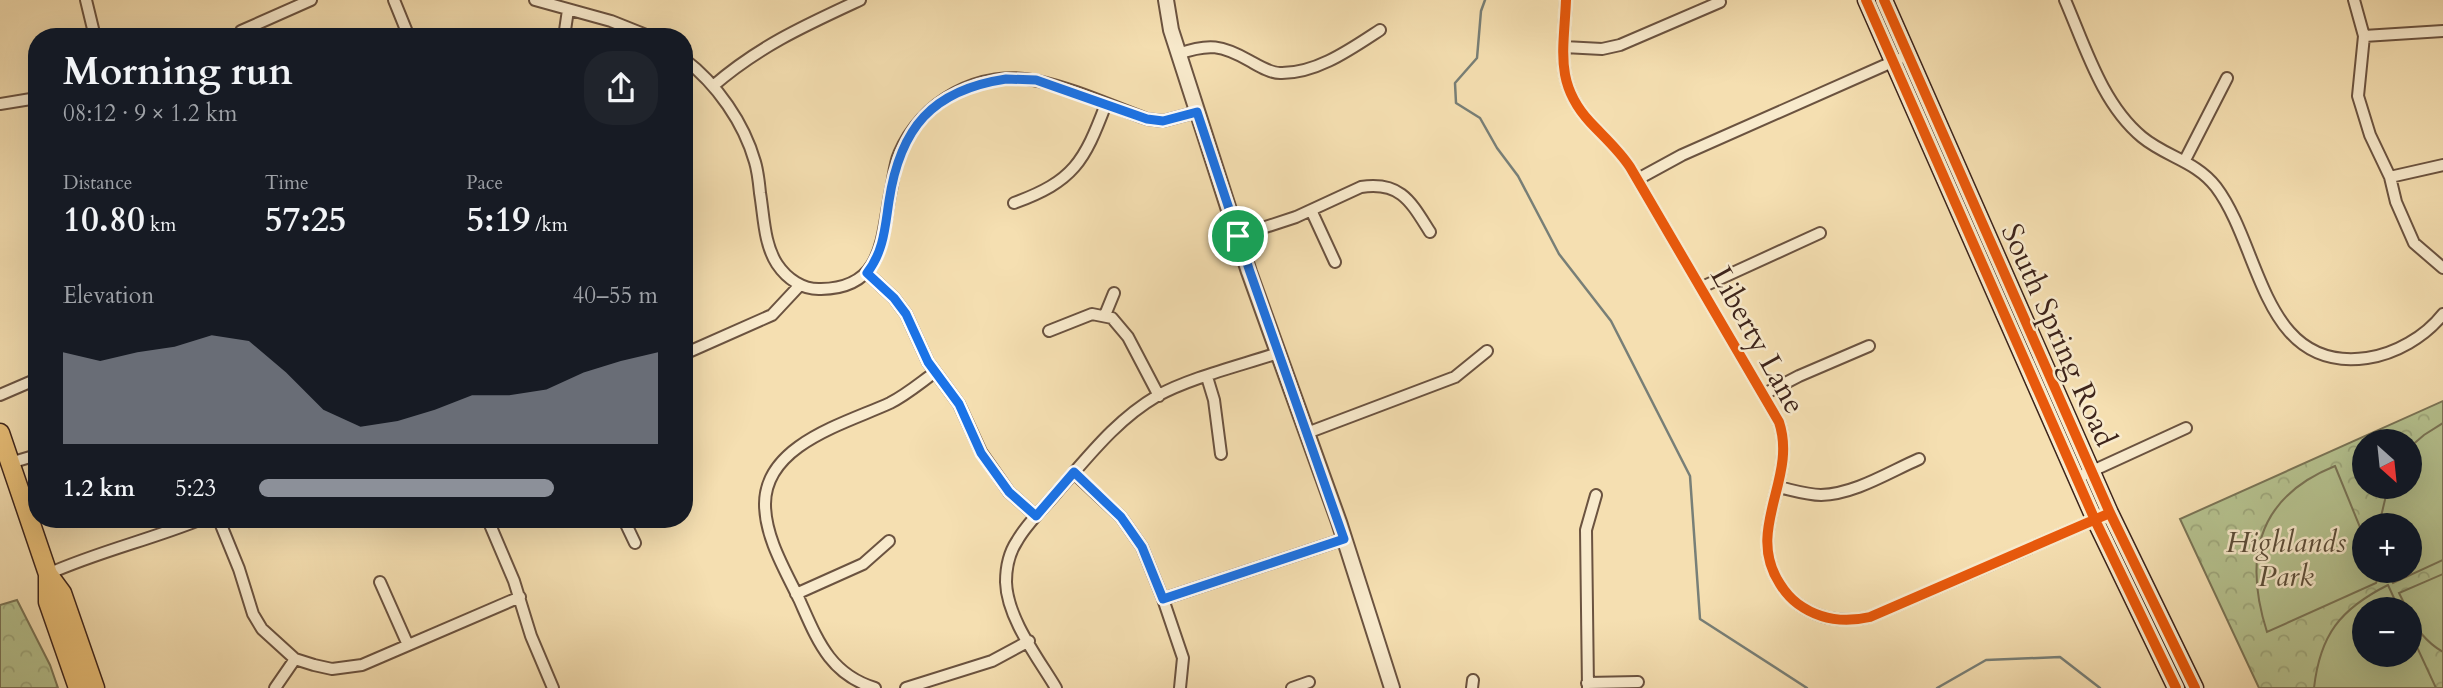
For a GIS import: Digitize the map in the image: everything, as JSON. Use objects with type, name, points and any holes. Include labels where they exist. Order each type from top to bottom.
[{"type":"main road","name":"South Spring Road","points":[[1866,0],[1901,59],[2085,474],[2176,688]]},
{"type":"main road","name":"South Spring Road","points":[[1884,0],[1901,59]]},
{"type":"main road","points":[[0,433],[28,516]]},
{"type":"main road","name":"South Spring Road","points":[[2102,517],[2195,688]]},
{"type":"main road","points":[[32,528],[48,574],[62,593],[95,688]]},
{"type":"main road","points":[[48,574],[48,602],[78,688]]},
{"type":"street","points":[[86,0],[93,28]]},
{"type":"street","points":[[248,28],[311,0]]},
{"type":"street","points":[[394,0],[406,28]]},
{"type":"street","points":[[535,0],[628,28]]},
{"type":"street","points":[[713,86],[754,53],[787,33],[860,0]]},
{"type":"street","points":[[1166,0],[1171,30],[1197,112],[1344,539],[1392,688]]},
{"type":"street","name":"Liberty Lane","points":[[1566,0],[1564,78],[1572,100],[1623,156],[1638,179],[1765,394],[1784,436],[1778,486],[1766,533],[1768,555],[1774,575],[1793,601],[1805,610],[1827,618],[1858,620],[1882,613],[2102,517]]},
{"type":"street","points":[[2065,0],[2106,91],[2126,121],[2141,137],[2159,150],[2185,160],[2205,173],[2218,190],[2283,325],[2297,341],[2310,351],[2324,356],[2354,360],[2377,356],[2414,341],[2430,329],[2443,314]]},
{"type":"street","points":[[2354,0],[2364,36],[2358,96],[2370,135],[2390,177],[2396,202],[2414,243],[2443,268]]},
{"type":"street","points":[[1564,47],[1602,49],[1620,45],[1720,2]]},
{"type":"street","points":[[565,28],[568,10]]},
{"type":"street","points":[[1178,54],[1196,48],[1217,46],[1278,73],[1296,71],[1345,52],[1380,30]]},
{"type":"street","points":[[2364,36],[2443,31]]},
{"type":"street","points":[[1638,179],[1682,155],[1901,59]]},
{"type":"street","points":[[693,67],[713,86],[741,127],[756,163],[768,248],[778,266],[800,285],[817,289],[835,289],[852,283],[867,273],[877,260],[882,246],[898,156],[911,132],[929,111],[953,93],[978,83],[997,80],[1036,80],[1147,119],[1163,121],[1197,112]]},
{"type":"street","points":[[2185,160],[2227,78]]},
{"type":"street","points":[[0,104],[28,99]]},
{"type":"street","points":[[1014,203],[1032,196],[1069,174],[1083,158],[1106,104]]},
{"type":"street","points":[[2390,177],[2443,165]]},
{"type":"street","points":[[1238,236],[1361,187],[1389,186],[1409,199],[1430,232]]},
{"type":"street","points":[[1311,209],[1335,262]]},
{"type":"street","points":[[1702,287],[1819,233]]},
{"type":"street","points":[[867,273],[894,298],[906,314],[934,373],[959,404],[981,453],[1009,492],[1036,516]]},
{"type":"street","points":[[693,350],[772,315],[800,285]]},
{"type":"street","points":[[1105,315],[1114,293]]},
{"type":"street","points":[[1049,331],[1092,314],[1112,318],[1123,330],[1159,396]]},
{"type":"street","points":[[1765,394],[1869,346]]},
{"type":"street","points":[[1307,433],[1455,377],[1487,351]]},
{"type":"street","points":[[1056,688],[1008,599],[1008,562],[1016,542],[1120,422],[1159,396],[1278,353]]},
{"type":"street","points":[[867,687],[837,668],[818,642],[775,547],[765,502],[769,484],[777,470],[799,446],[814,436],[894,401],[934,373]]},
{"type":"street","points":[[1207,377],[1214,400],[1222,454]]},
{"type":"street","points":[[0,396],[28,383]]},
{"type":"street","points":[[2085,474],[2186,428]]},
{"type":"street","points":[[10,463],[28,457]]},
{"type":"street","points":[[1778,486],[1819,495],[1836,493],[1919,458]]},
{"type":"street","points":[[1074,472],[1121,517],[1142,547],[1183,658],[1180,688]]},
{"type":"street","points":[[1596,495],[1586,530],[1588,686],[1638,682]]},
{"type":"street","points":[[48,574],[91,556],[177,528]]},
{"type":"street","points":[[222,528],[262,629],[295,659],[332,669],[362,665],[520,597]]},
{"type":"street","points":[[491,528],[553,688]]},
{"type":"street","points":[[628,528],[635,543]]},
{"type":"street","points":[[1163,599],[1344,539]]},
{"type":"street","points":[[796,594],[863,564],[889,541]]},
{"type":"street","points":[[380,582],[408,645]]},
{"type":"street","points":[[906,688],[992,661],[1029,641]]},
{"type":"street","points":[[275,688],[295,659]]},
{"type":"street","points":[[1292,688],[1309,682]]},
{"type":"green space","name":"Highlands Park","points":[[2443,401],[2443,688],[2259,688],[2180,519],[2352,442],[2352,499],[2422,499],[2422,429],[2381,429]]},
{"type":"green space","points":[[2443,423],[2443,560],[2422,570],[2422,513],[2382,513],[2385,499],[2422,499],[2424,435]]},
{"type":"green space","points":[[2335,466],[2354,513],[2352,513],[2352,583],[2376,583],[2267,632],[2257,579],[2263,532],[2273,512],[2289,494],[2309,479]]},
{"type":"green space","points":[[2443,574],[2443,652],[2422,634],[2422,597],[2401,597],[2399,593]]},
{"type":"green space","points":[[2388,585],[2394,597],[2367,597]]},
{"type":"green space","points":[[17,600],[50,665],[58,688],[0,688],[0,605]]},
{"type":"green space","points":[[2352,608],[2352,667],[2422,667],[2422,658],[2436,688],[2314,688],[2327,638]]},
{"type":"waterway","points":[[1485,0],[1481,11],[1477,58],[1455,83],[1456,103],[1480,118],[1497,148],[1518,176],[1559,254],[1611,321],[1690,476],[1700,619],[1807,688]]},
{"type":"waterway","points":[[1937,688],[1986,660],[2060,657],[2100,688]]},
{"type":"cycle path","points":[[1566,0],[1563,50],[1566,79],[1571,94],[1590,122],[1630,167],[1779,422],[1783,443],[1782,464],[1767,544],[1770,564],[1780,584],[1793,600],[1815,614],[1833,619],[1870,617],[2110,513]]},
{"type":"cycle path","points":[[1866,0],[2095,520],[2176,688]]},
{"type":"cycle path","points":[[1884,0],[2110,513],[2195,688]]},
{"type":"route","points":[[1006,79],[1036,80],[1147,119],[1163,121],[1197,112],[1238,236],[1344,539],[1163,599],[1142,547],[1121,517],[1074,472],[1036,516],[1009,492],[981,453],[959,404],[934,373],[906,314],[894,298],[867,273],[877,260],[882,246],[898,156],[911,132],[929,111],[953,93],[978,83],[1006,79]]}]
